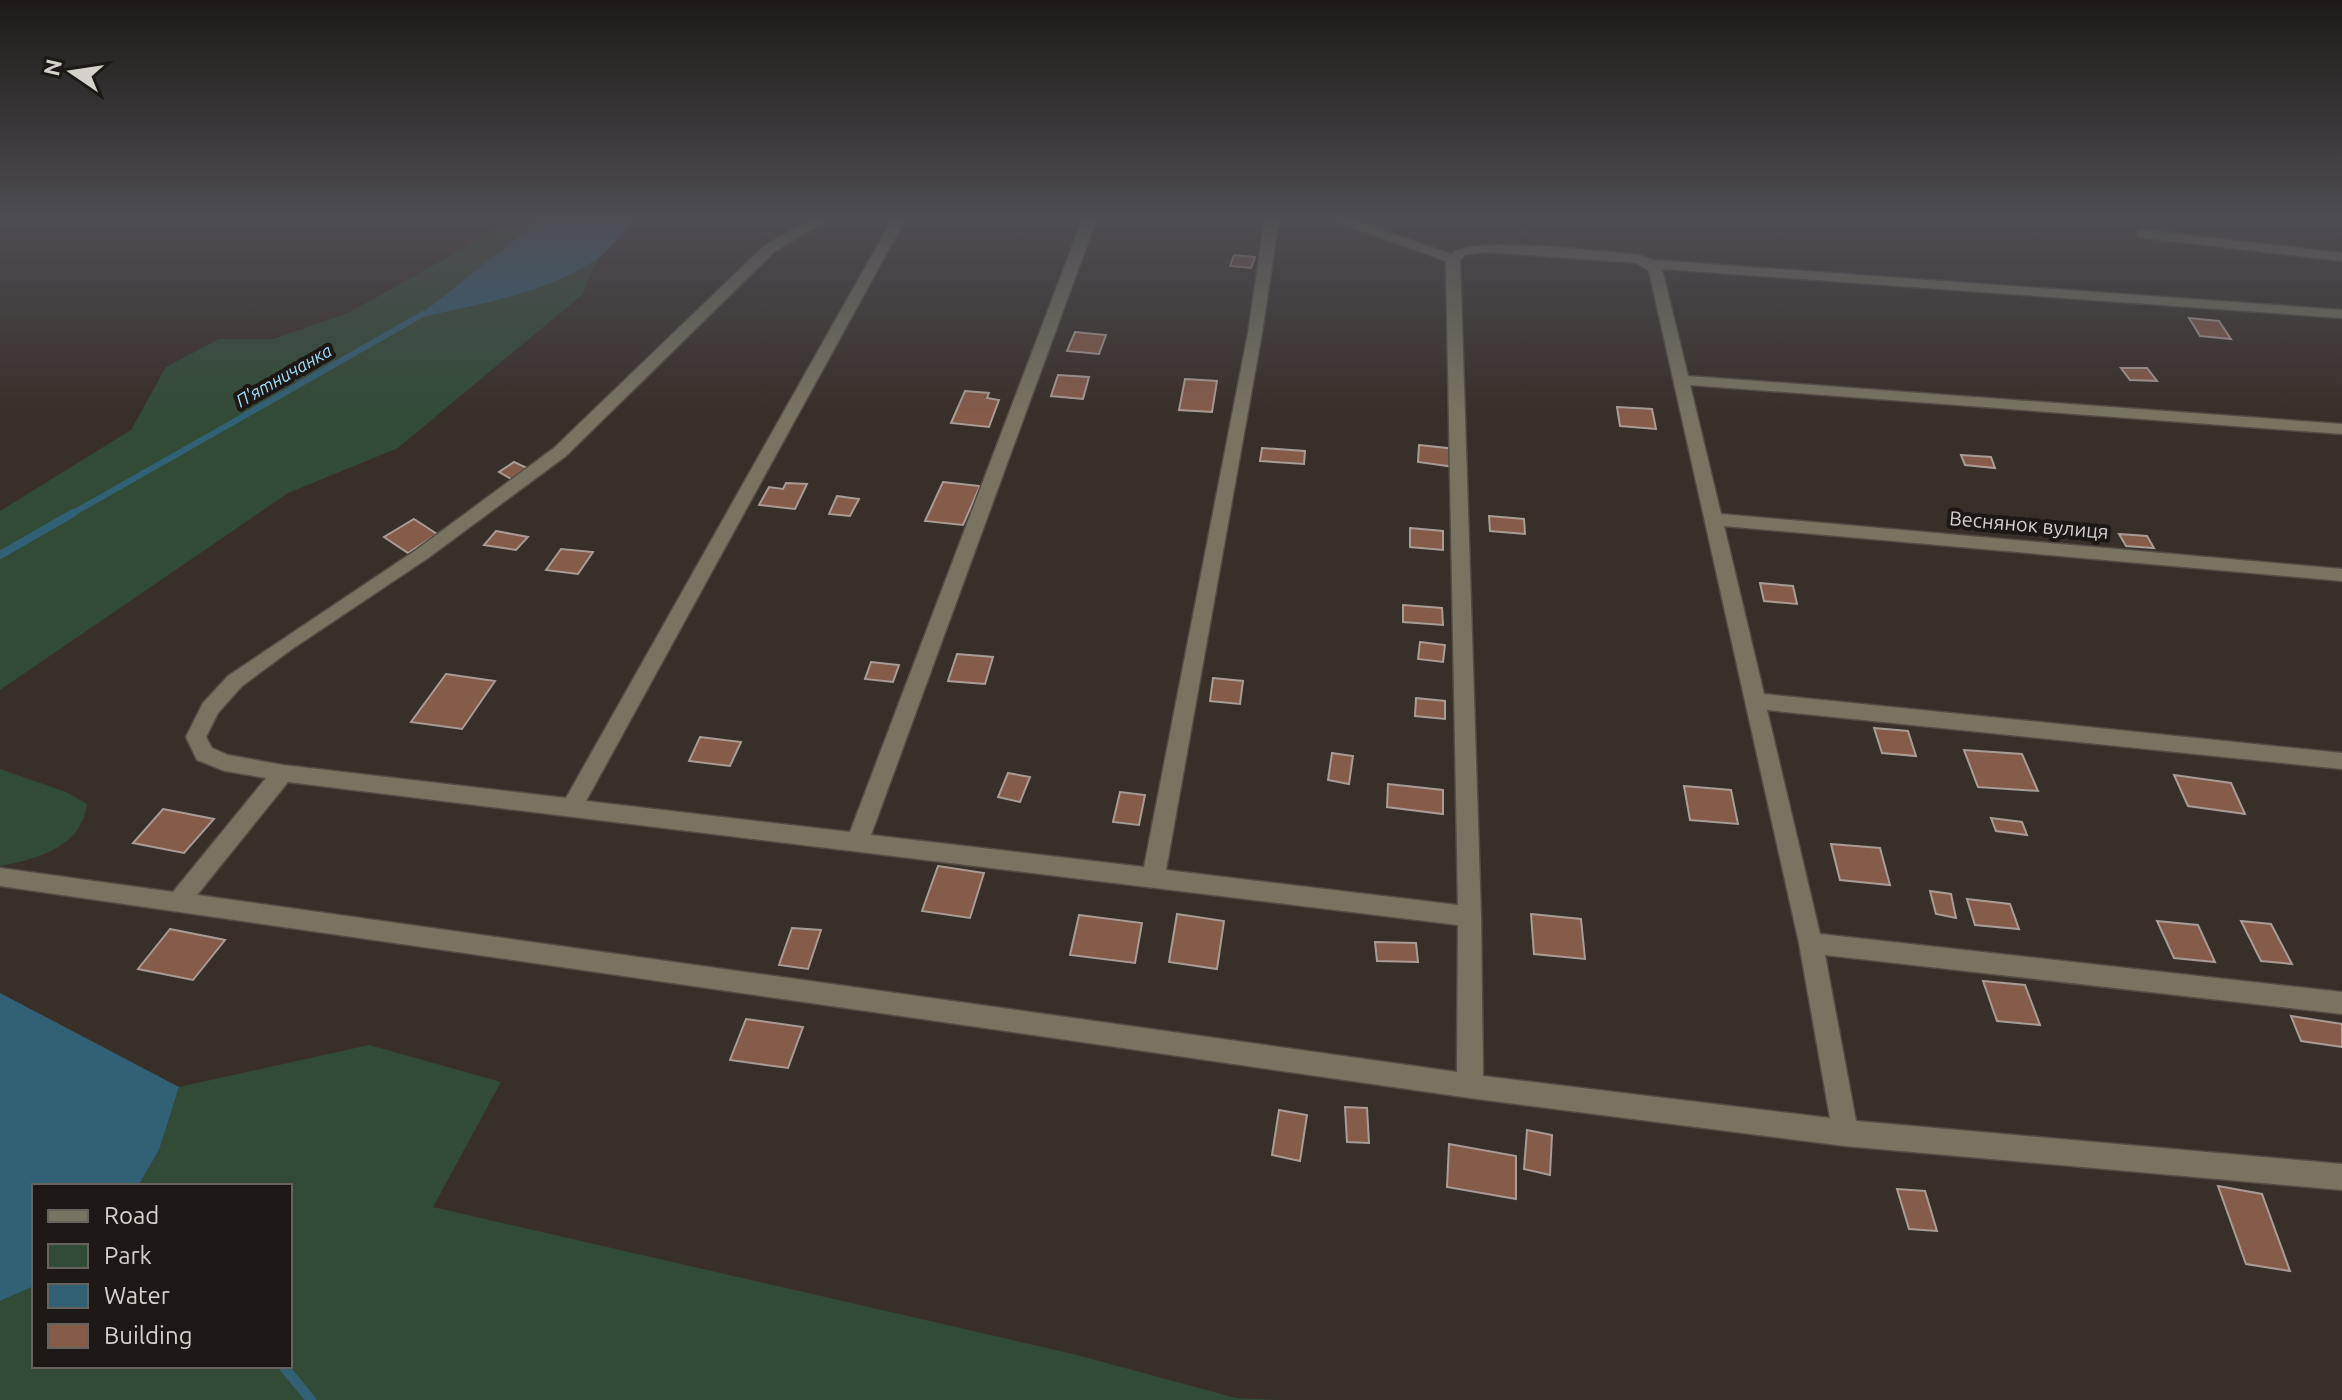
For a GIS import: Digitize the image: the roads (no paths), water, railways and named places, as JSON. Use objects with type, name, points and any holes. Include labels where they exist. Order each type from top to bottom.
[{"type":"street","points":[[734,283],[560,452],[422,554],[267,657],[221,695],[201,723],[196,737],[197,747],[212,759],[283,773],[1470,916]]},
{"type":"street","points":[[572,807],[864,283]]},
{"type":"street","points":[[857,844],[1066,283]]},
{"type":"street","points":[[1153,879],[1262,283]]},
{"type":"street","points":[[1454,283],[1470,916],[1470,1086]]},
{"type":"street","points":[[1656,283],[1682,380],[1811,943],[1845,1133]]},
{"type":"street","points":[[1918,283],[2342,314]]},
{"type":"street","points":[[1682,380],[2342,429]]},
{"type":"street","name":"Веснянок вулиця","points":[[1713,519],[2342,575]]},
{"type":"street","points":[[1754,701],[2342,761]]},
{"type":"street","points":[[179,901],[283,773]]},
{"type":"street","points":[[0,877],[1470,1086],[1845,1133],[2342,1177]]},
{"type":"street","points":[[1811,943],[2342,1003]]},
{"type":"water","points":[[460,283],[550,283],[510,297],[415,319]]},
{"type":"water","points":[[0,993],[179,1087],[159,1150],[139,1184],[32,1184],[32,1287],[0,1301]]},
{"type":"waterway","name":"П'ятничанка","points":[[70,515],[423,314]]},
{"type":"waterway","name":"П'ятничанка","points":[[0,555],[73,513]]},
{"type":"waterway","points":[[285,1368],[311,1400]]}]
